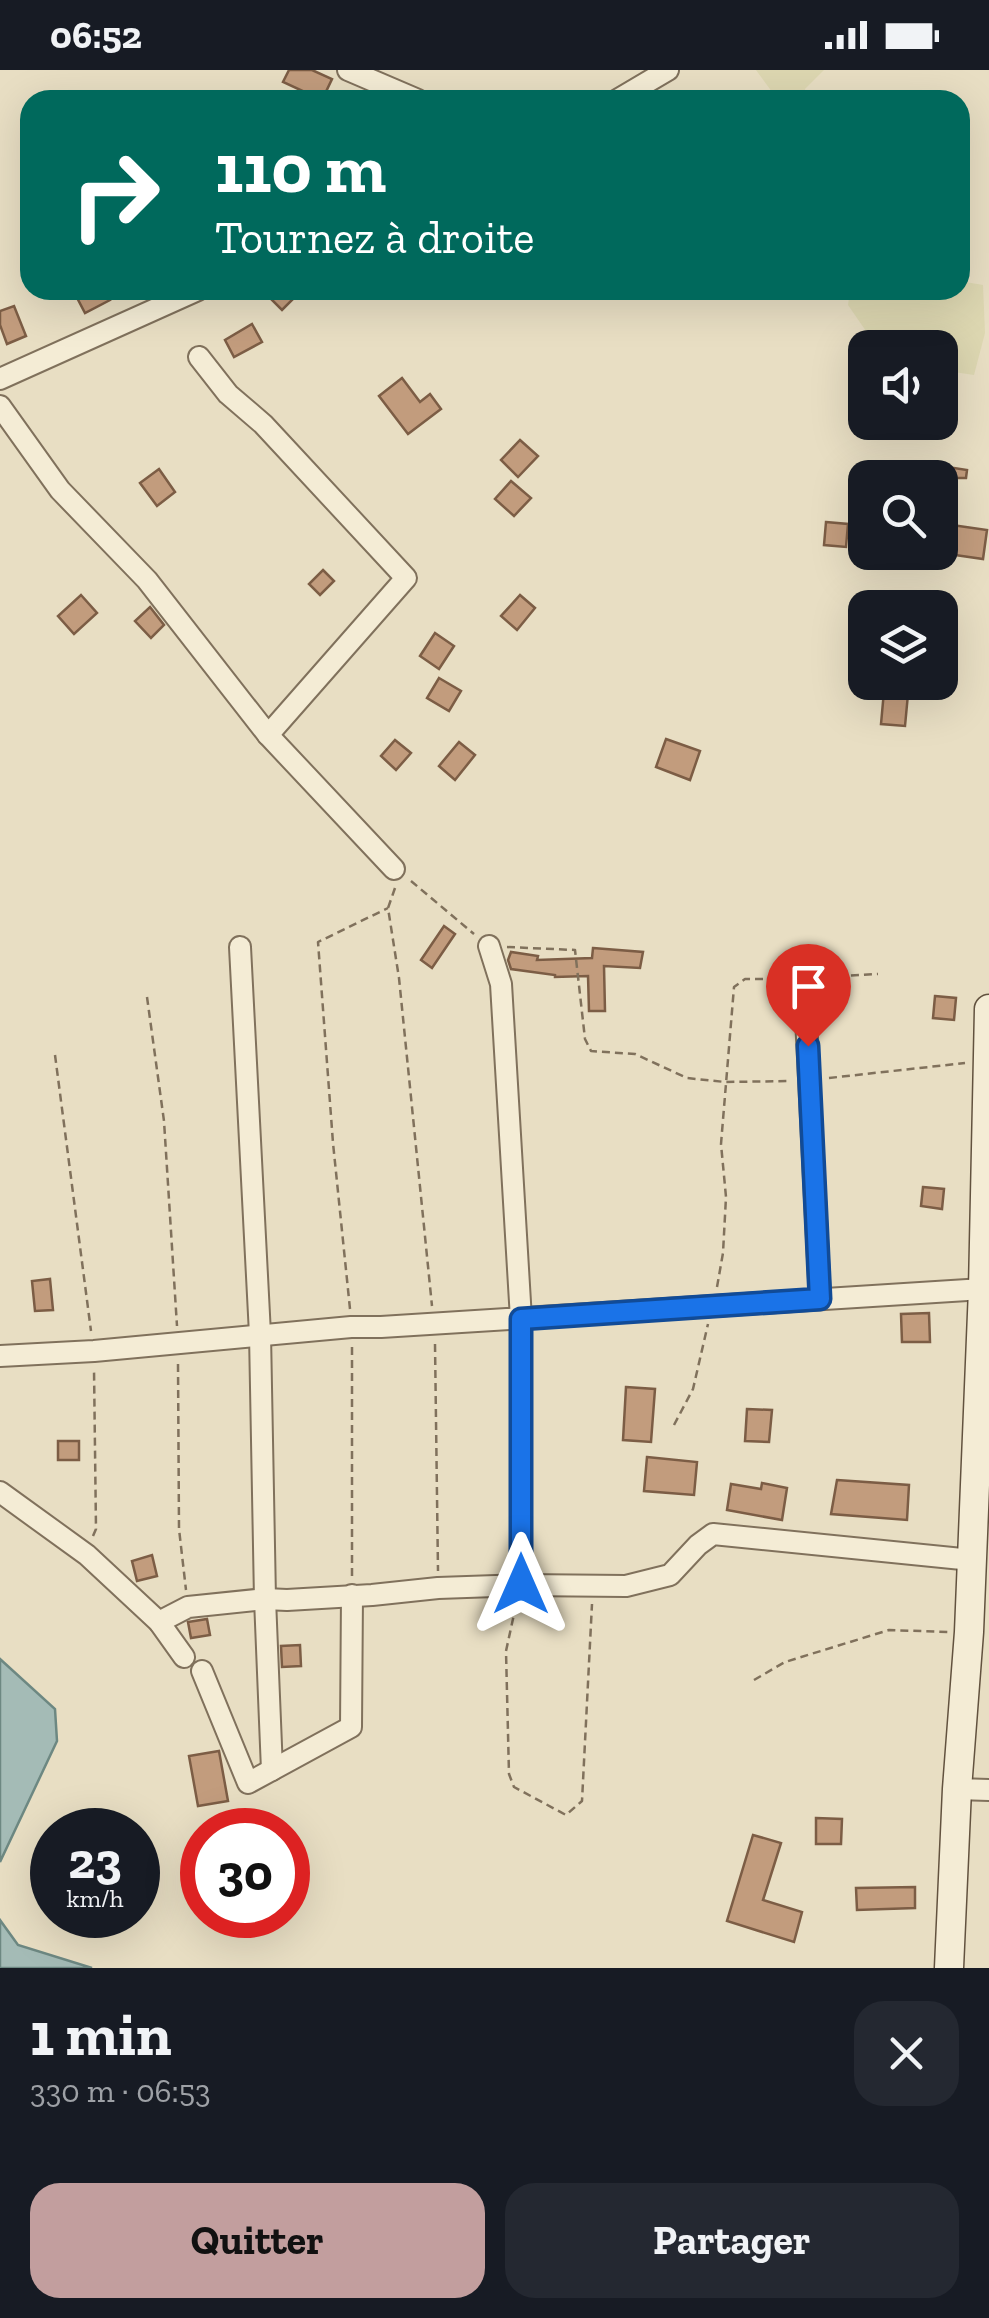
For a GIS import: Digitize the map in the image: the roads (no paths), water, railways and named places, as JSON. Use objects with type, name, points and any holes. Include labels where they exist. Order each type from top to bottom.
[{"type":"main road","points":[[949,1968],[956,1789],[969,1632],[987,1194],[989,1010]]},
{"type":"street","points":[[348,70],[395,90]]},
{"type":"street","points":[[633,90],[668,70]]},
{"type":"street","points":[[0,379],[176,300]]},
{"type":"street","points":[[199,357],[228,394],[263,424],[406,578],[268,736]]},
{"type":"street","points":[[0,406],[60,490],[147,580],[268,736],[398,871]]},
{"type":"street","points":[[488,946],[502,984],[521,1319],[521,1584]]},
{"type":"street","points":[[240,947],[260,1334],[272,1770]]},
{"type":"street","points":[[804,978],[820,1299]]},
{"type":"street","points":[[0,1356],[260,1334],[983,1289]]},
{"type":"street","points":[[0,1492],[87,1555],[159,1622],[184,1658]]},
{"type":"street","points":[[159,1622],[188,1607],[265,1598],[287,1600],[521,1584],[626,1586],[670,1575],[713,1534],[972,1560]]},
{"type":"street","points":[[202,1671],[248,1783],[351,1726],[352,1595]]},
{"type":"street","points":[[956,1789],[989,1790]]},
{"type":"water","points":[[0,1659],[55,1709],[57,1741],[0,1862]]},
{"type":"water","points":[[0,1920],[18,1945],[92,1968],[0,1968]]}]
